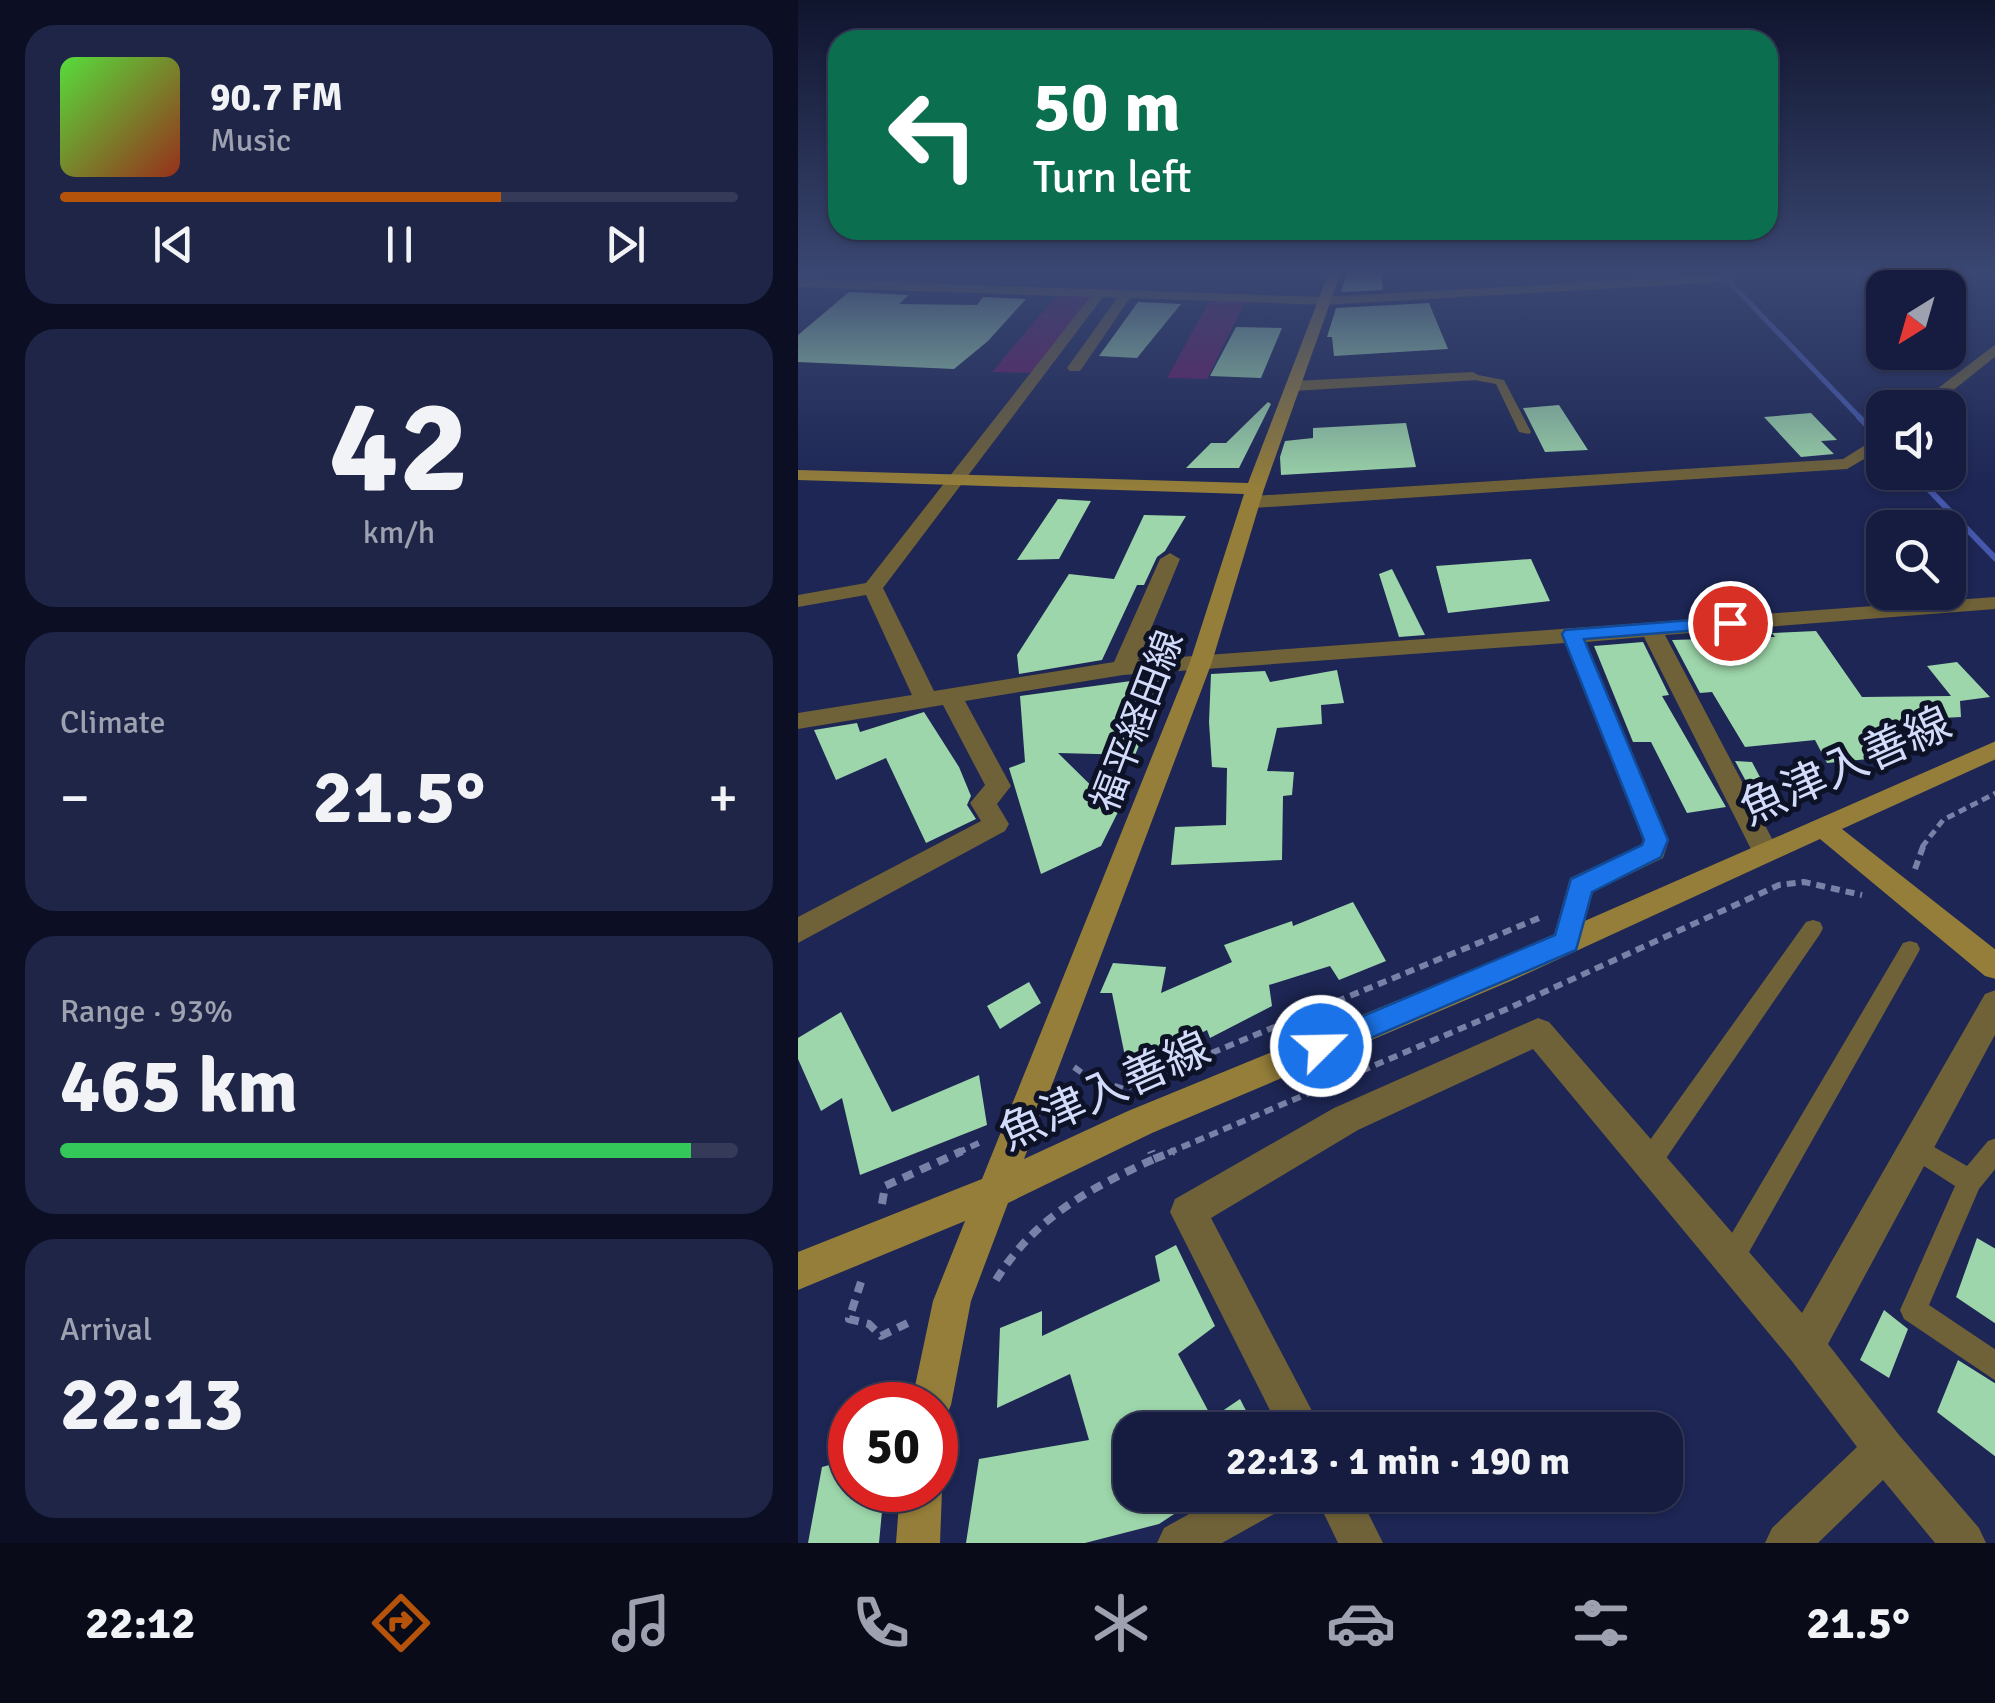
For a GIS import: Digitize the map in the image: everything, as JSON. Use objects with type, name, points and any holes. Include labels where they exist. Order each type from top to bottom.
[{"type":"main road","name":"福平経田線","points":[[935,1382],[952,1301],[1201,662],[1308,344]]},
{"type":"main road","points":[[798,475],[1254,496]]},
{"type":"main road","name":"魚津入善線","points":[[798,1271],[995,1192],[1140,1122],[1567,942],[1996,749]]},
{"type":"main road","points":[[1822,827],[1996,967]]},
{"type":"main road","points":[[918,1543],[920,1512]]},
{"type":"street","points":[[798,601],[872,588],[1061,344]]},
{"type":"street","points":[[1075,368],[1092,344]]},
{"type":"street","points":[[1943,390],[1996,348]]},
{"type":"street","points":[[1293,386],[1474,377]]},
{"type":"street","points":[[1254,496],[1846,464],[1866,454]]},
{"type":"street","points":[[1123,668],[1170,559]]},
{"type":"street","points":[[798,931],[996,824],[983,803],[998,786],[938,698],[872,588]]},
{"type":"street","points":[[798,721],[1123,668],[1996,603]]},
{"type":"street","points":[[1650,628],[1766,852]]},
{"type":"street","points":[[1567,942],[1580,886],[1652,851],[1656,840],[1572,634]]},
{"type":"street","points":[[1805,1346],[1996,1003]]},
{"type":"street","points":[[1293,1412],[1188,1212],[1346,1120],[1538,1032],[1805,1346],[1884,1450],[1964,1543]]},
{"type":"street","points":[[1788,1543],[1884,1450]]},
{"type":"street","points":[[1178,1543],[1235,1512]]},
{"type":"street","points":[[1345,1512],[1361,1543]]},
{"type":"lane","points":[[1474,377],[1500,382],[1524,432]]},
{"type":"lane","points":[[1649,1162],[1813,928]]},
{"type":"lane","points":[[1731,1260],[1910,950]]},
{"type":"lane","points":[[1915,1148],[1970,1181]]},
{"type":"lane","points":[[1996,1150],[1970,1181],[1913,1310],[1996,1367]]},
{"type":"path","points":[[1154,1160],[1508,1008],[1779,885],[1804,882],[1862,894],[1914,872],[1925,833],[1937,822],[1996,793]]},
{"type":"shaded area","points":[[1016,344],[1056,344],[1033,373],[992,372]]},
{"type":"shaded area","points":[[1186,344],[1224,344],[1207,379],[1167,378]]},
{"type":"building","points":[[798,344],[984,344],[954,369],[798,362]]},
{"type":"building","points":[[1108,344],[1148,344],[1137,358],[1099,356]]},
{"type":"building","points":[[1227,344],[1275,344],[1261,378],[1210,376]]},
{"type":"building","points":[[1333,344],[1446,344],[1448,349],[1334,356]]},
{"type":"building","points":[[1268,402],[1271,404],[1239,468],[1186,468],[1211,443],[1226,443]]},
{"type":"building","points":[[1559,405],[1588,450],[1545,452],[1523,408]]},
{"type":"building","points":[[1811,413],[1837,440],[1821,441],[1834,454],[1801,457],[1764,417]]},
{"type":"building","points":[[1406,423],[1416,467],[1281,475],[1280,457],[1285,441],[1313,438],[1313,428]]},
{"type":"building","points":[[1058,499],[1091,501],[1059,559],[1017,560]]},
{"type":"building","points":[[1144,515],[1186,516],[1165,551],[1157,557],[1144,585],[1137,585],[1102,660],[1019,674],[1017,655],[1069,574],[1114,579]]},
{"type":"building","points":[[1531,559],[1550,601],[1448,613],[1436,566]]},
{"type":"building","points":[[1392,569],[1425,635],[1399,637],[1379,574]]},
{"type":"building","points":[[1816,631],[1862,697],[1951,696],[1927,666],[1957,662],[1990,697],[1960,701],[1961,717],[1903,720],[1913,734],[1867,738],[1879,758],[1827,763],[1815,740],[1745,747],[1712,692],[1700,693],[1672,640],[1775,637],[1772,633]]},
{"type":"building","points":[[1643,642],[1669,695],[1662,696],[1726,807],[1687,813],[1651,742],[1633,742],[1594,646]]},
{"type":"building","points":[[1337,670],[1344,703],[1321,705],[1322,724],[1277,728],[1267,771],[1294,772],[1292,795],[1283,796],[1282,860],[1171,865],[1175,827],[1226,825],[1227,768],[1212,767],[1211,674],[1265,671],[1270,682]]},
{"type":"building","points":[[1168,676],[1135,755],[1058,753],[1118,812],[1101,846],[1041,874],[1009,768],[1025,762],[1020,696]]},
{"type":"building","points":[[924,712],[959,767],[971,796],[967,805],[976,819],[926,843],[886,758],[836,780],[814,730],[857,723],[860,732]]},
{"type":"building","points":[[1735,761],[1752,762],[1771,798],[1754,796]]},
{"type":"building","points":[[1353,902],[1386,961],[1339,980],[1330,966],[1269,985],[1272,1006],[1210,1038],[1207,1030],[1128,1071],[1112,993],[1100,993],[1113,963],[1166,967],[1161,993],[1232,962],[1224,945],[1292,921],[1293,926]]},
{"type":"building","points":[[1029,982],[1041,1003],[1000,1029],[987,1006]]},
{"type":"building","points":[[841,1012],[892,1112],[979,1075],[987,1125],[860,1175],[842,1098],[821,1111],[798,1059],[798,1038]]},
{"type":"building","points":[[1977,1238],[1996,1249],[1996,1324],[1956,1297]]},
{"type":"building","points":[[1176,1245],[1215,1326],[1178,1354],[1209,1412],[1113,1412],[1113,1512],[1177,1512],[1159,1524],[1085,1543],[966,1543],[979,1459],[1089,1440],[1070,1374],[997,1408],[1000,1328],[1042,1311],[1042,1336],[1160,1281],[1155,1256]]},
{"type":"building","points":[[1884,1310],[1908,1329],[1889,1378],[1860,1360]]},
{"type":"building","points":[[1958,1360],[1996,1384],[1996,1457],[1937,1412]]},
{"type":"building","points":[[1240,1399],[1247,1412],[1221,1412]]},
{"type":"building","points":[[828,1465],[828,1512],[882,1512],[879,1543],[808,1543],[822,1467]]},
{"type":"waterway","points":[[1789,344],[1862,420]]},
{"type":"waterway","points":[[1859,417],[1866,424]]},
{"type":"waterway","points":[[1929,490],[1996,559]]},
{"type":"route","points":[[1321,1046],[1567,942],[1580,886],[1652,851],[1656,840],[1572,634],[1730,623]]}]
